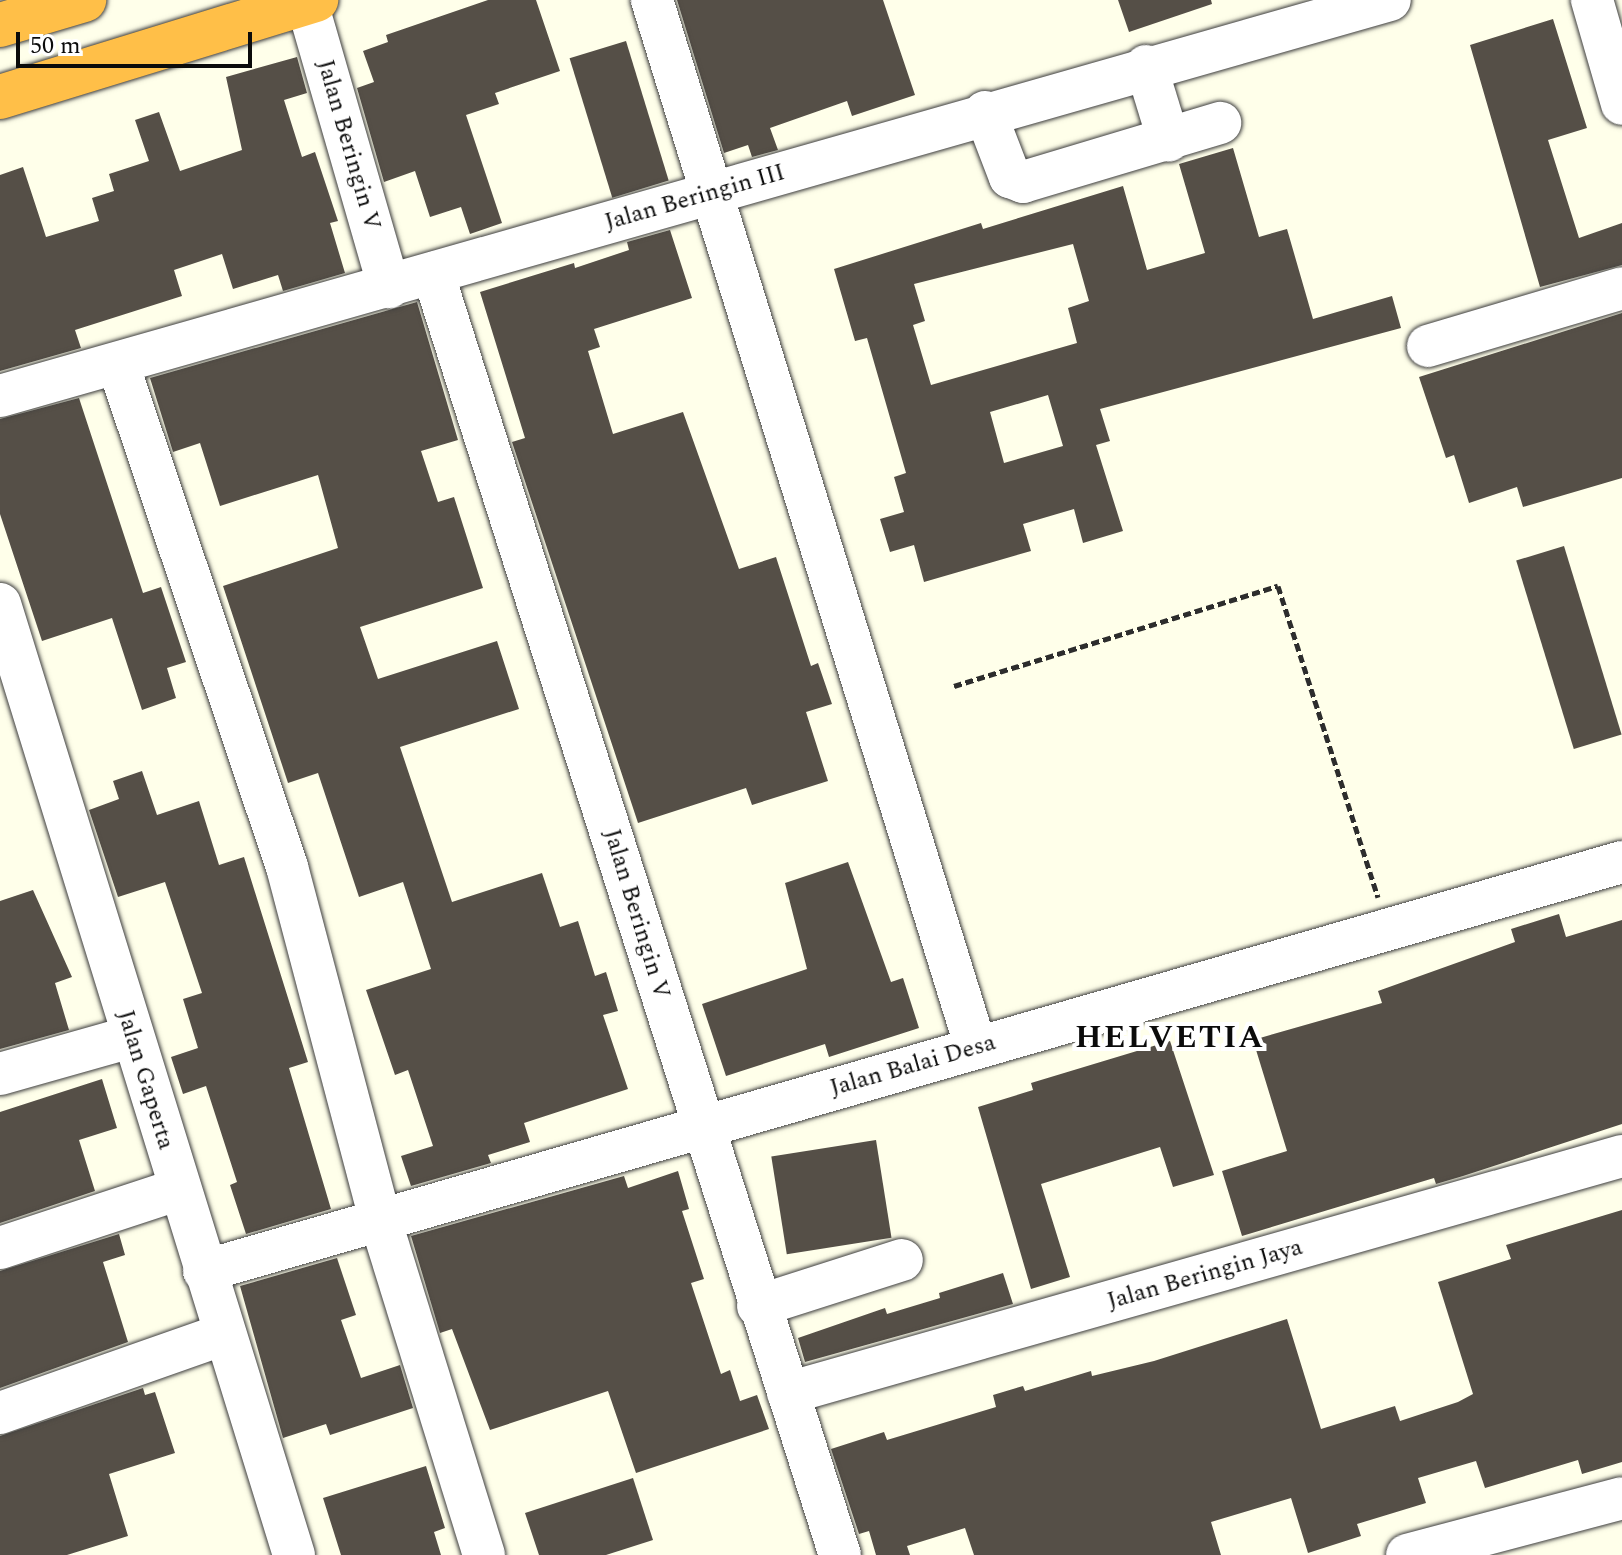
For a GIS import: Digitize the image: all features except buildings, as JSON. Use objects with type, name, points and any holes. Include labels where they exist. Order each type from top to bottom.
[{"type":"highway","points":[[0,25],[84,0]]},
{"type":"highway","points":[[0,97],[312,1]]},
{"type":"street","points":[[652,0],[976,1048]]},
{"type":"street","name":"Jalan Beringin III","points":[[0,396],[713,194],[1146,66],[1390,0]]},
{"type":"street","points":[[1592,0],[1622,104]]},
{"type":"street","name":"Jalan Beringin V","points":[[312,1],[389,287]]},
{"type":"street","points":[[1146,66],[1169,141]]},
{"type":"street","points":[[985,112],[1010,177],[1023,182],[1169,141],[1220,123]]},
{"type":"street","name":"Jalan Beringin V","points":[[433,273],[700,1127],[840,1555]]},
{"type":"street","points":[[1428,346],[1622,288]]},
{"type":"street","points":[[118,364],[287,867],[380,1219],[484,1555]]},
{"type":"street","name":"Jalan Gaperta","points":[[0,604],[131,1037],[294,1555]]},
{"type":"street","name":"Jalan Balai Desa","points":[[204,1271],[1622,862]]},
{"type":"street","points":[[0,1074],[131,1037]]},
{"type":"street","name":"Jalan Beringin Jaya","points":[[788,1393],[1622,1156]]},
{"type":"street","points":[[0,1248],[179,1189]]},
{"type":"street","points":[[758,1306],[902,1260]]},
{"type":"street","points":[[0,1413],[224,1334]]},
{"type":"street","points":[[1407,1555],[1622,1498]]},
{"type":"path","points":[[954,686],[1278,586],[1388,929]]},
{"type":"district","name":"HELVETIA","points":[[1170,1038]]}]
